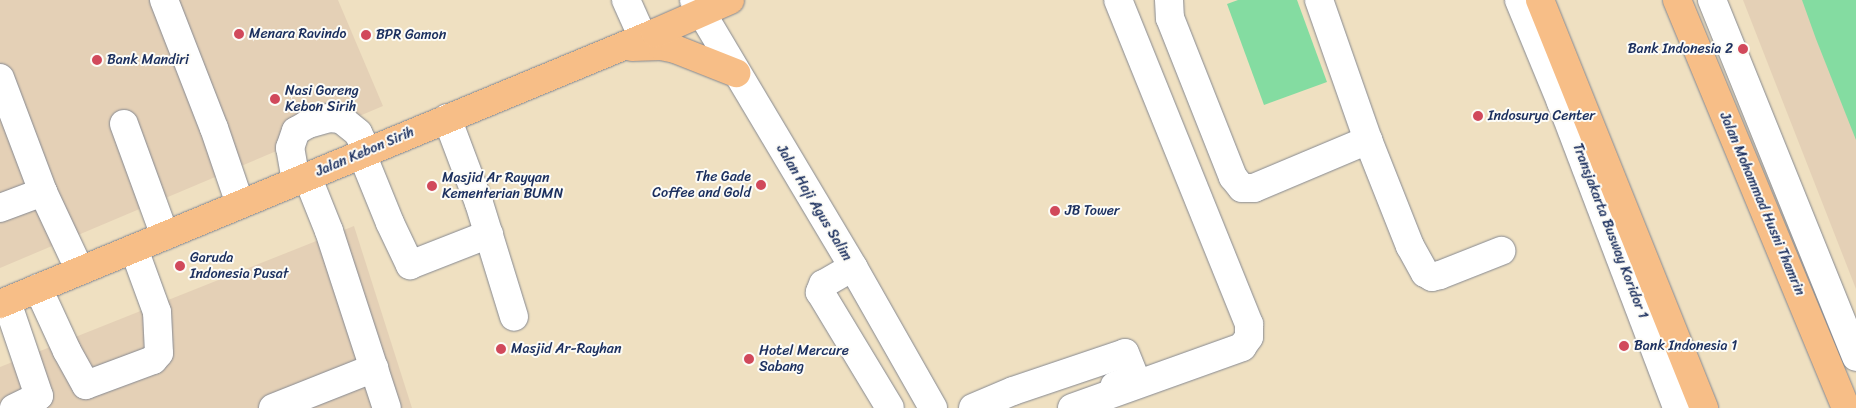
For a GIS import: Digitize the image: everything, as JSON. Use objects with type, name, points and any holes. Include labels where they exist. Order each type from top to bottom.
[{"type":"main road","name":"Jalan Kebon Sirih","points":[[3,303],[615,50],[643,38],[697,6],[730,0]]},
{"type":"main road","points":[[1540,0],[1704,408]]},
{"type":"main road","name":"Jalan Mohammad Husni Thamrin","points":[[1677,0],[1846,408]]},
{"type":"main road","points":[[615,50],[661,46],[675,49],[736,73]]},
{"type":"street","points":[[164,0],[214,128],[240,204]]},
{"type":"street","points":[[626,0],[643,38]]},
{"type":"street","points":[[1072,408],[1242,347],[1249,337],[1249,324],[1118,0]]},
{"type":"street","points":[[1169,0],[1170,18],[1233,177],[1242,188],[1254,188],[1368,140]]},
{"type":"street","points":[[1320,0],[1368,140],[1410,246],[1425,273],[1432,277],[1440,275],[1501,251]]},
{"type":"street","name":"Transjakarta Busway Koridor 1","points":[[1519,0],[1561,102],[1677,408]]},
{"type":"street","points":[[1712,0],[1856,357]]},
{"type":"street","name":"Jalan Haji Agus Salim","points":[[697,6],[853,267],[933,408]]},
{"type":"street","points":[[0,78],[44,192],[80,271]]},
{"type":"street","points":[[387,408],[329,231],[302,178],[290,148],[296,132],[308,124],[329,118],[341,119],[358,133],[390,223],[410,265],[489,234]]},
{"type":"street","points":[[447,118],[489,234],[514,317]]},
{"type":"street","points":[[124,124],[165,236]]},
{"type":"street","points":[[0,208],[44,192]]},
{"type":"street","points":[[38,288],[67,351],[86,385],[153,360],[159,353],[157,312],[134,249]]},
{"type":"street","points":[[853,267],[823,284],[820,292],[890,408]]},
{"type":"street","points":[[3,303],[41,402],[14,408]]},
{"type":"street","points":[[973,408],[1013,391],[1125,353],[1135,378],[1055,408]]},
{"type":"street","points":[[273,408],[374,368]]},
{"type":"shaded area","points":[[0,0],[338,0],[383,106],[0,268]]},
{"type":"shaded area","points":[[1743,0],[1856,0],[1856,289]]},
{"type":"shaded area","points":[[354,226],[412,408],[0,408],[0,367]]},
{"type":"green space","points":[[1238,0],[1297,0],[1327,82],[1264,105],[1227,4]]},
{"type":"green space","points":[[1802,0],[1856,0],[1856,140],[1816,39]]},
{"type":"place","name":"Menara Ravindo","points":[[239,34]]},
{"type":"place","name":"BPR Gamon","points":[[366,35]]},
{"type":"place","name":"Bank Indonesia 2","points":[[1743,49]]},
{"type":"place","name":"Bank Mandiri","points":[[97,60]]},
{"type":"place","name":"Nasi Goreng Kebon Sirih","points":[[275,99]]},
{"type":"place","name":"Indosurya Center","points":[[1478,116]]},
{"type":"place","name":"The Gade Coffee and Gold","points":[[761,185]]},
{"type":"place","name":"Masjid Ar Rayyan Kementerian BUMN","points":[[432,186]]},
{"type":"place","name":"JB Tower","points":[[1055,211]]},
{"type":"place","name":"Garuda Indonesia Pusat","points":[[180,266]]},
{"type":"place","name":"Bank Indonesia 1","points":[[1624,346]]},
{"type":"place","name":"Masjid Ar-Rayhan","points":[[501,349]]},
{"type":"place","name":"Hotel Mercure Sabang","points":[[749,359]]}]
